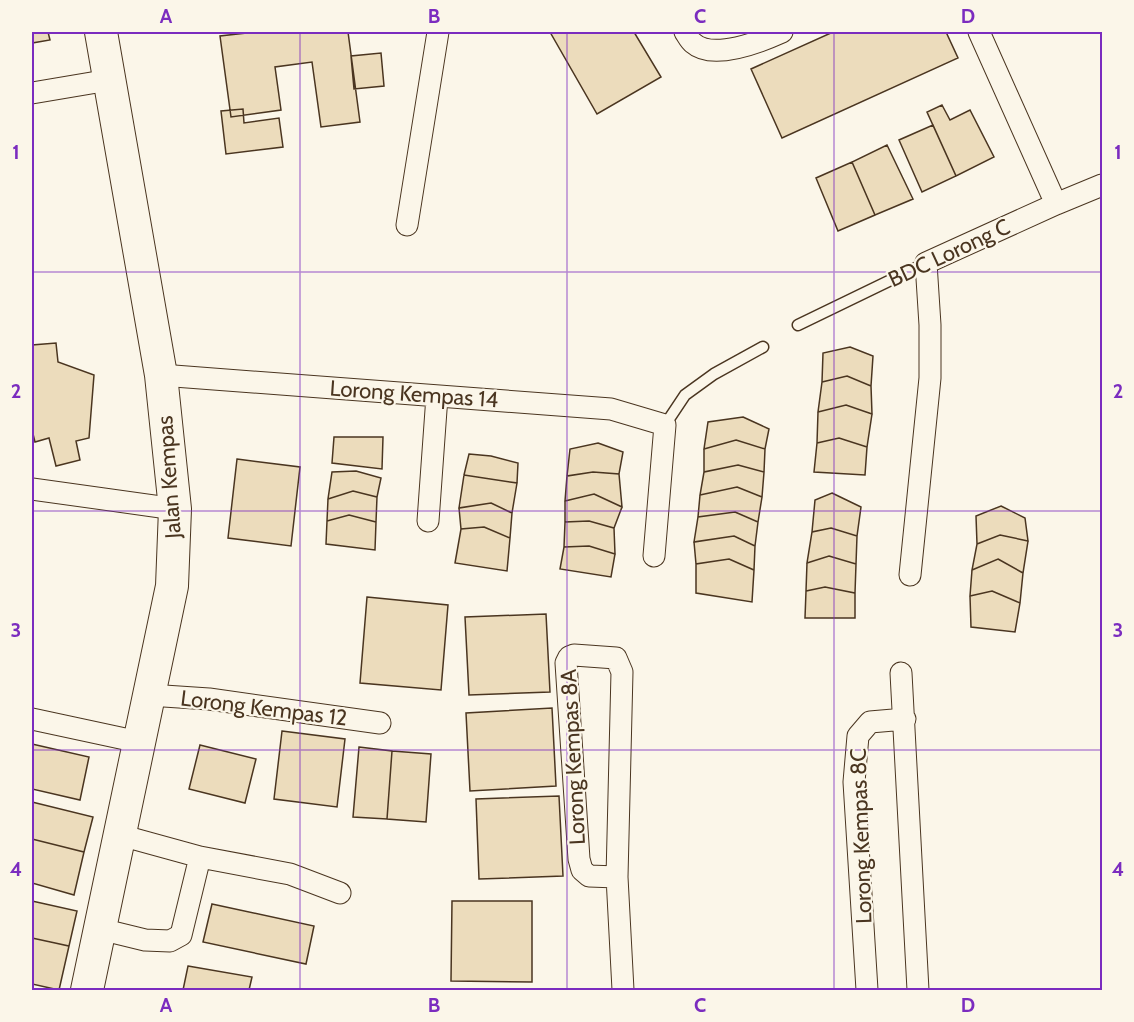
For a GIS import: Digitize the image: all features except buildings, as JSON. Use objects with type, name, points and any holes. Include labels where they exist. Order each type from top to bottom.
[{"type":"street","name":"Jalan Kempas","points":[[87,990],[172,586],[175,509],[161,375],[101,32]]},
{"type":"street","points":[[407,225],[438,32]]},
{"type":"street","points":[[685,32],[693,44],[709,51],[759,42],[782,32]]},
{"type":"street","points":[[979,32],[1056,204]]},
{"type":"street","points":[[32,93],[109,80]]},
{"type":"street","name":"BDC Lorong C","points":[[926,263],[1102,185]]},
{"type":"street","points":[[910,575],[930,378],[930,325],[926,263]]},
{"type":"street","name":"Lorong Kempas 14","points":[[161,375],[611,409],[665,426]]},
{"type":"street","points":[[428,521],[437,396]]},
{"type":"street","points":[[654,556],[665,426]]},
{"type":"street","points":[[32,489],[175,509]]},
{"type":"street","name":"Lorong Kempas 8A","points":[[617,877],[589,876],[582,870],[579,859],[566,663],[569,657],[574,655],[616,658],[622,672],[617,877],[623,990]]},
{"type":"street","points":[[901,673],[918,990]]},
{"type":"street","name":"Lorong Kempas 12","points":[[149,695],[208,699],[380,723]]},
{"type":"street","points":[[32,719],[139,742]]},
{"type":"street","name":"Lorong Kempas 8C","points":[[867,990],[854,782],[858,736],[870,722],[905,719]]},
{"type":"street","points":[[120,836],[200,857],[290,874],[340,893]]},
{"type":"street","points":[[100,929],[153,940],[170,941],[181,935],[200,857]]},
{"type":"lane","name":"BDC Lorong C","points":[[798,325],[926,263]]},
{"type":"lane","points":[[665,426],[685,395],[714,374],[763,347]]}]
